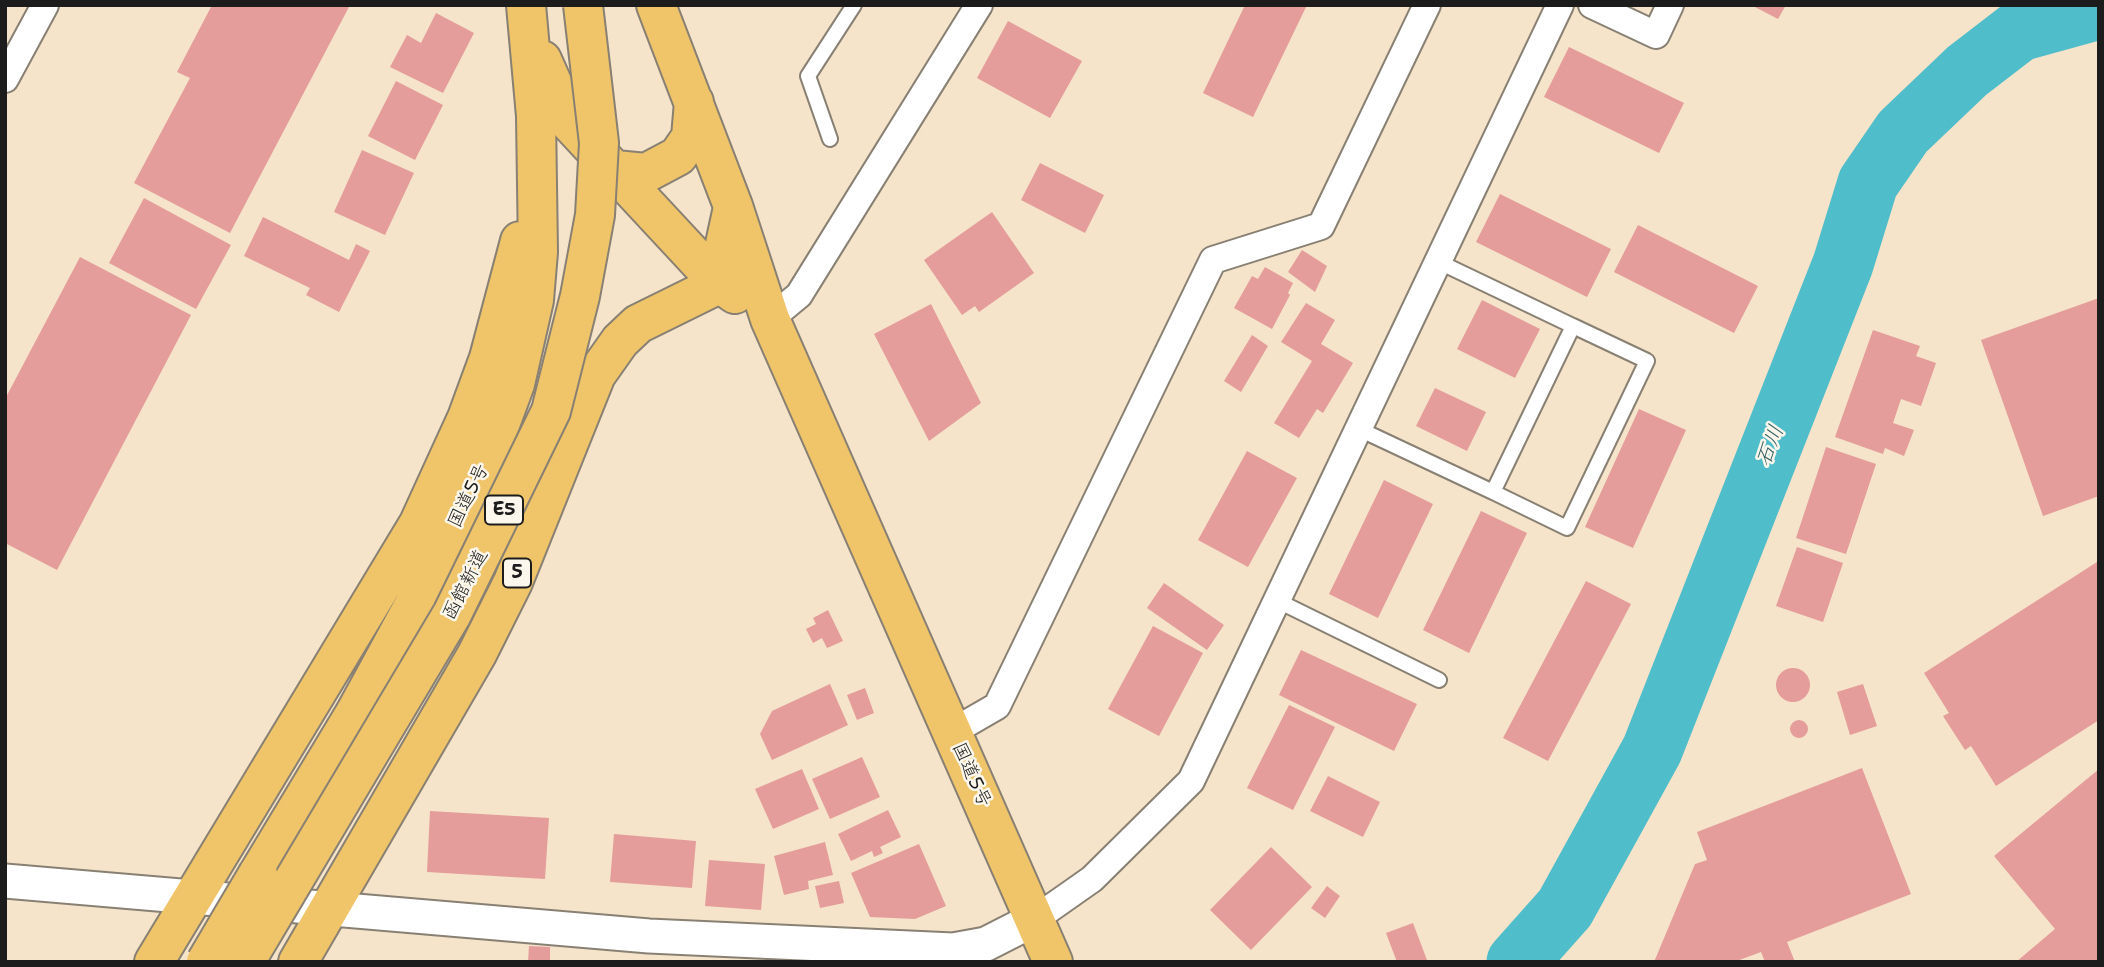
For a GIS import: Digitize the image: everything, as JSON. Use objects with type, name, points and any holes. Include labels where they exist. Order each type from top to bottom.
[{"type":"highway","name":"函館新道","points":[[245,962],[452,614],[551,411],[580,296],[594,215],[598,143],[583,5]]},
{"type":"highway","name":"国道5号","points":[[656,5],[733,206],[770,319],[1053,962]]},
{"type":"highway","name":"国道5号","points":[[527,10],[546,73],[570,123],[717,281],[770,319]]},
{"type":"highway","name":"国道5号","points":[[206,962],[355,713],[421,592],[500,431],[515,384],[534,300],[538,252],[536,116],[527,10]]},
{"type":"highway","points":[[615,170],[646,173],[678,156],[691,137],[694,102]]},
{"type":"highway","points":[[154,962],[419,523],[452,454],[489,358],[536,176]]},
{"type":"highway","points":[[717,281],[733,206]]},
{"type":"highway","name":"5","points":[[298,962],[436,728],[507,594],[596,375],[620,341],[638,324],[709,289],[717,281]]},
{"type":"street","points":[[5,79],[45,5]]},
{"type":"street","points":[[770,319],[799,295],[979,5]]},
{"type":"street","points":[[953,732],[997,706],[1213,260],[1321,226],[1427,5]]},
{"type":"street","points":[[5,881],[649,936],[953,950],[986,944],[1035,919],[1092,878],[1191,781],[1560,5]]},
{"type":"street","points":[[1592,5],[1656,35],[1671,5]]},
{"type":"lane","points":[[830,139],[808,76],[854,5]]},
{"type":"lane","points":[[1359,429],[1567,528],[1647,361],[1439,262]]},
{"type":"lane","points":[[1493,492],[1573,326]]},
{"type":"lane","points":[[1278,601],[1439,680]]},
{"type":"building","points":[[212,5],[350,5],[230,233],[134,183],[190,78],[177,72]]},
{"type":"building","points":[[1245,5],[1307,5],[1253,117],[1203,93]]},
{"type":"building","points":[[1751,5],[1786,5],[1778,19]]},
{"type":"building","points":[[436,13],[474,33],[443,93],[390,67],[407,35],[421,43]]},
{"type":"building","points":[[1008,21],[1082,61],[1050,118],[977,78]]},
{"type":"building","points":[[1569,47],[1684,103],[1659,153],[1544,97]]},
{"type":"building","points":[[396,81],[443,105],[415,160],[368,136]]},
{"type":"building","points":[[362,150],[414,173],[385,235],[334,212]]},
{"type":"building","points":[[1040,163],[1104,195],[1085,233],[1021,200]]},
{"type":"building","points":[[1500,194],[1611,249],[1587,297],[1476,242]]},
{"type":"building","points":[[144,198],[231,245],[196,309],[109,263]]},
{"type":"building","points":[[992,212],[1034,273],[979,312],[975,306],[962,315],[924,260]]},
{"type":"building","points":[[263,217],[349,260],[356,244],[370,251],[339,312],[306,295],[310,288],[244,256]]},
{"type":"building","points":[[1638,225],[1758,286],[1734,333],[1614,272]]},
{"type":"building","points":[[1302,250],[1327,266],[1315,292],[1288,272]]},
{"type":"building","points":[[80,257],[191,315],[57,570],[5,543],[5,399]]},
{"type":"building","points":[[1265,267],[1293,283],[1288,293],[1290,295],[1272,329],[1234,308],[1252,276],[1258,279]]},
{"type":"building","points":[[2099,298],[2099,496],[2043,516],[1981,340]]},
{"type":"building","points":[[1482,300],[1540,329],[1515,378],[1457,349]]},
{"type":"building","points":[[1306,303],[1335,320],[1321,344],[1353,363],[1323,413],[1317,409],[1299,438],[1274,423],[1312,361],[1281,342]]},
{"type":"building","points":[[931,304],[981,403],[929,441],[874,334]]},
{"type":"building","points":[[1873,330],[1920,346],[1916,356],[1936,363],[1921,406],[1901,399],[1893,423],[1914,430],[1904,456],[1885,448],[1883,454],[1835,437]]},
{"type":"building","points":[[1252,335],[1268,346],[1241,392],[1224,381]]},
{"type":"building","points":[[1435,388],[1486,412],[1467,451],[1416,426]]},
{"type":"building","points":[[1639,409],[1686,430],[1633,548],[1585,527]]},
{"type":"building","points":[[1826,447],[1876,464],[1846,554],[1796,538]]},
{"type":"building","points":[[1247,451],[1297,478],[1248,567],[1198,540]]},
{"type":"building","points":[[1384,480],[1433,504],[1378,618],[1329,594]]},
{"type":"building","points":[[1481,511],[1527,533],[1469,653],[1423,630]]},
{"type":"building","points":[[1797,547],[1843,563],[1823,622],[1776,606]]},
{"type":"building","points":[[2097,562],[2099,720],[1996,786],[1971,746],[1965,750],[1943,716],[1949,713],[1924,673]]},
{"type":"building","points":[[1586,581],[1631,604],[1548,761],[1503,738]]},
{"type":"building","points":[[1164,583],[1224,625],[1207,650],[1147,608]]},
{"type":"building","points":[[828,610],[843,641],[827,648],[822,638],[813,643],[806,629],[816,624],[813,618]]},
{"type":"building","points":[[1153,626],[1203,653],[1159,736],[1108,709]]},
{"type":"building","points":[[1301,650],[1417,704],[1394,751],[1279,695]]},
{"type":"building","points":[[1793,668],[1805,673],[1810,685],[1805,697],[1793,702],[1781,697],[1776,685],[1781,673]]},
{"type":"building","points":[[830,684],[848,725],[772,760],[760,734],[772,711]]},
{"type":"building","points":[[1863,684],[1877,726],[1850,735],[1837,692]]},
{"type":"building","points":[[865,688],[874,713],[857,720],[847,695]]},
{"type":"building","points":[[1289,705],[1335,727],[1293,810],[1247,788]]},
{"type":"building","points":[[1799,720],[1805,723],[1808,729],[1805,735],[1799,738],[1793,735],[1790,729],[1793,723]]},
{"type":"building","points":[[862,757],[880,797],[830,819],[812,779]]},
{"type":"building","points":[[1862,768],[1911,894],[1787,942],[1795,962],[1765,962],[1761,952],[1734,962],[1654,962],[1695,864],[1707,860],[1697,832]]},
{"type":"building","points":[[802,769],[819,809],[773,829],[755,789]]},
{"type":"building","points":[[2099,769],[2099,962],[2016,962],[2055,929],[1994,856]]},
{"type":"building","points":[[1328,776],[1380,802],[1363,837],[1310,811]]},
{"type":"building","points":[[888,810],[901,837],[880,847],[883,853],[874,857],[872,851],[851,861],[838,834]]},
{"type":"building","points":[[430,811],[549,818],[545,879],[427,872]]},
{"type":"building","points":[[614,834],[696,841],[692,888],[610,882]]},
{"type":"building","points":[[825,842],[833,875],[808,881],[809,889],[784,895],[774,856]]},
{"type":"building","points":[[919,844],[946,906],[915,919],[870,917],[851,873]]},
{"type":"building","points":[[1271,847],[1312,887],[1251,950],[1210,910]]},
{"type":"building","points":[[709,860],[765,864],[761,910],[705,906]]},
{"type":"building","points":[[839,881],[844,903],[820,908],[815,886]]},
{"type":"building","points":[[1327,886],[1340,896],[1325,918],[1311,908]]},
{"type":"building","points":[[1413,923],[1427,960],[1397,962],[1386,933]]},
{"type":"building","points":[[529,946],[550,947],[550,962],[528,962]]},
{"type":"waterway","name":"石川","points":[[1517,962],[1565,908],[1652,750],[1843,264],[1868,183],[1903,132],[1967,71],[2019,31],[2099,9]]}]
